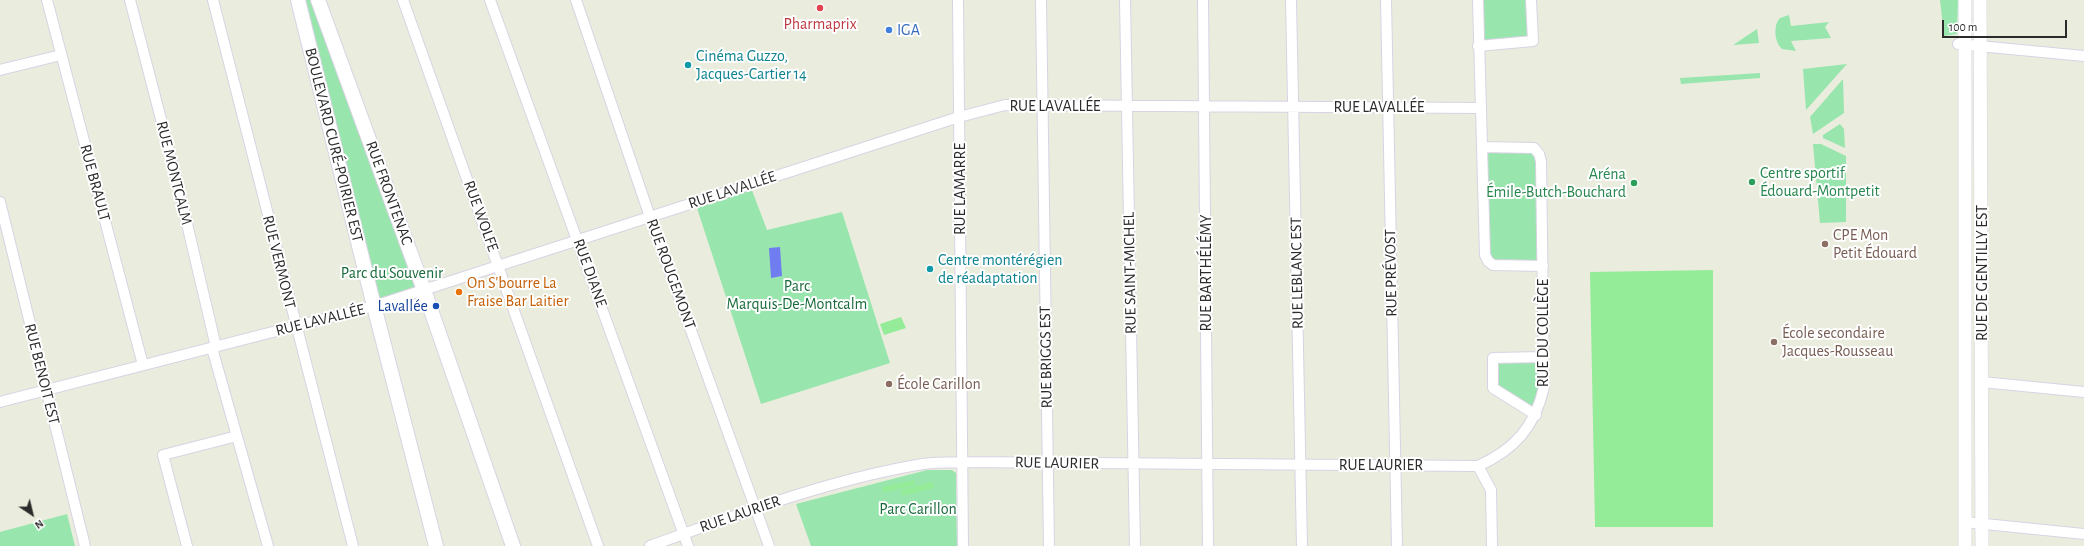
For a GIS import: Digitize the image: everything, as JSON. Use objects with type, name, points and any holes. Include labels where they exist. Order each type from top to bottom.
[{"type":"main road","name":"BOULEVARD CURÉ-POIRIER EST","points":[[298,0],[374,306],[436,546]]},
{"type":"main road","name":"RUE FRONTENAC","points":[[318,0],[424,290],[513,546]]},
{"type":"street","name":"RUE BRAULT","points":[[47,0],[143,365]]},
{"type":"street","name":"RUE MONTCALM","points":[[130,0],[176,177],[214,347],[268,546]]},
{"type":"street","name":"RUE VERMONT","points":[[213,0],[353,546]]},
{"type":"street","name":"RUE WOLFE","points":[[403,0],[598,546]]},
{"type":"street","name":"RUE DIANE","points":[[490,0],[688,546]]},
{"type":"street","name":"RUE ROUGEMONT","points":[[576,0],[650,217],[769,546]]},
{"type":"street","name":"RUE LAMARRE","points":[[958,0],[963,546]]},
{"type":"street","name":"RUE BRIGGS EST","points":[[1041,0],[1049,546]]},
{"type":"street","name":"RUE SAINT-MICHEL","points":[[1125,0],[1135,546]]},
{"type":"street","name":"RUE BARTHÉLÉMY","points":[[1203,0],[1208,546]]},
{"type":"street","name":"RUE LEBLANC EST","points":[[1291,0],[1302,546]]},
{"type":"street","name":"RUE PRÉVOST","points":[[1386,0],[1397,546]]},
{"type":"street","name":"RUE DU COLLÈGE","points":[[1478,0],[1478,46],[1485,255],[1488,261],[1493,265],[1543,266]]},
{"type":"street","points":[[1478,46],[1533,41],[1531,0]]},
{"type":"street","name":"RUE DE GENTILLY EST","points":[[1965,0],[1962,45],[1965,546]]},
{"type":"street","name":"RUE DE GENTILLY EST","points":[[1980,0],[1982,546]]},
{"type":"street","points":[[1962,45],[2084,56]]},
{"type":"street","points":[[0,70],[61,55]]},
{"type":"street","name":"RUE LAVALLÉE","points":[[0,402],[374,306],[959,117],[1005,105],[1481,108]]},
{"type":"street","name":"RUE DU COLLÈGE","points":[[1478,466],[1498,457],[1521,436],[1536,415],[1544,387],[1541,161],[1539,154],[1534,148],[1482,146]]},
{"type":"street","name":"RUE BENOIT EST","points":[[0,202],[86,546]]},
{"type":"street","points":[[1536,415],[1493,388],[1493,358],[1543,357]]},
{"type":"street","points":[[1982,382],[2084,392]]},
{"type":"street","points":[[187,546],[163,455],[237,436]]},
{"type":"street","name":"RUE LAURIER","points":[[650,546],[792,496],[866,476],[917,465],[962,462],[1048,464],[1478,466]]},
{"type":"street","points":[[1478,466],[1491,490],[1492,546]]},
{"type":"street","points":[[1965,522],[2084,534]]},
{"type":"green space","name":"Parc du Souvenir","points":[[298,0],[318,0],[424,290],[374,306]]},
{"type":"green space","points":[[1478,0],[1531,0],[1533,41],[1478,46]]},
{"type":"green space","points":[[1940,0],[1958,0],[1957,34],[1944,36]]},
{"type":"green space","points":[[1789,15],[1791,26],[1829,22],[1825,27],[1831,38],[1791,41],[1796,51],[1782,49],[1777,42],[1775,29],[1780,18]]},
{"type":"green space","points":[[1757,29],[1759,43],[1733,45]]},
{"type":"green space","points":[[1847,64],[1806,110],[1803,69]]},
{"type":"green space","points":[[1760,73],[1760,78],[1681,84],[1680,78]]},
{"type":"green space","points":[[1843,79],[1844,113],[1813,134],[1810,117]]},
{"type":"green space","points":[[1840,124],[1844,129],[1845,148],[1823,138],[1823,135]]},
{"type":"green space","points":[[1813,144],[1821,144],[1846,156],[1846,222],[1820,223]]},
{"type":"green space","points":[[1482,147],[1534,148],[1539,154],[1543,266],[1488,261]]},
{"type":"green space","name":"Parc Marquis-De-Montcalm","points":[[750,185],[767,230],[842,212],[890,363],[761,404],[695,202]]},
{"type":"green space","points":[[1713,270],[1713,527],[1595,527],[1590,272]]},
{"type":"green space","points":[[901,317],[906,328],[884,335],[880,324]]},
{"type":"green space","points":[[1543,357],[1536,415],[1493,388],[1493,358]]},
{"type":"green space","name":"Parc Carillon","points":[[927,470],[952,470],[956,473],[957,546],[811,546],[796,504]]},
{"type":"green space","points":[[914,480],[916,485],[883,493],[882,487]]},
{"type":"green space","points":[[933,482],[934,488],[902,496],[901,490]]},
{"type":"green space","points":[[67,514],[75,546],[0,546],[0,532]]},
{"type":"water","points":[[780,247],[782,276],[771,278],[769,248]]},
{"type":"place","name":"Pharmaprix","points":[[820,8]]},
{"type":"place","name":"IGA","points":[[889,30]]},
{"type":"place","name":"Cinéma Guzzo, Jacques-Cartier 14","points":[[688,65]]},
{"type":"place","name":"Centre sportif Édouard-Montpetit","points":[[1752,182]]},
{"type":"place","name":"Aréna Émile-Butch-Bouchard","points":[[1634,183]]},
{"type":"place","name":"CPE Mon Petit Édouard","points":[[1825,244]]},
{"type":"place","name":"Centre montérégien de réadaptation","points":[[930,269]]},
{"type":"place","name":"On S'bourre La Fraise Bar Laitier","points":[[459,292]]},
{"type":"place","name":"Lavallée","points":[[436,306]]},
{"type":"place","name":"École secondaire Jacques-Rousseau","points":[[1774,342]]},
{"type":"place","name":"École Carillon","points":[[889,384]]}]
